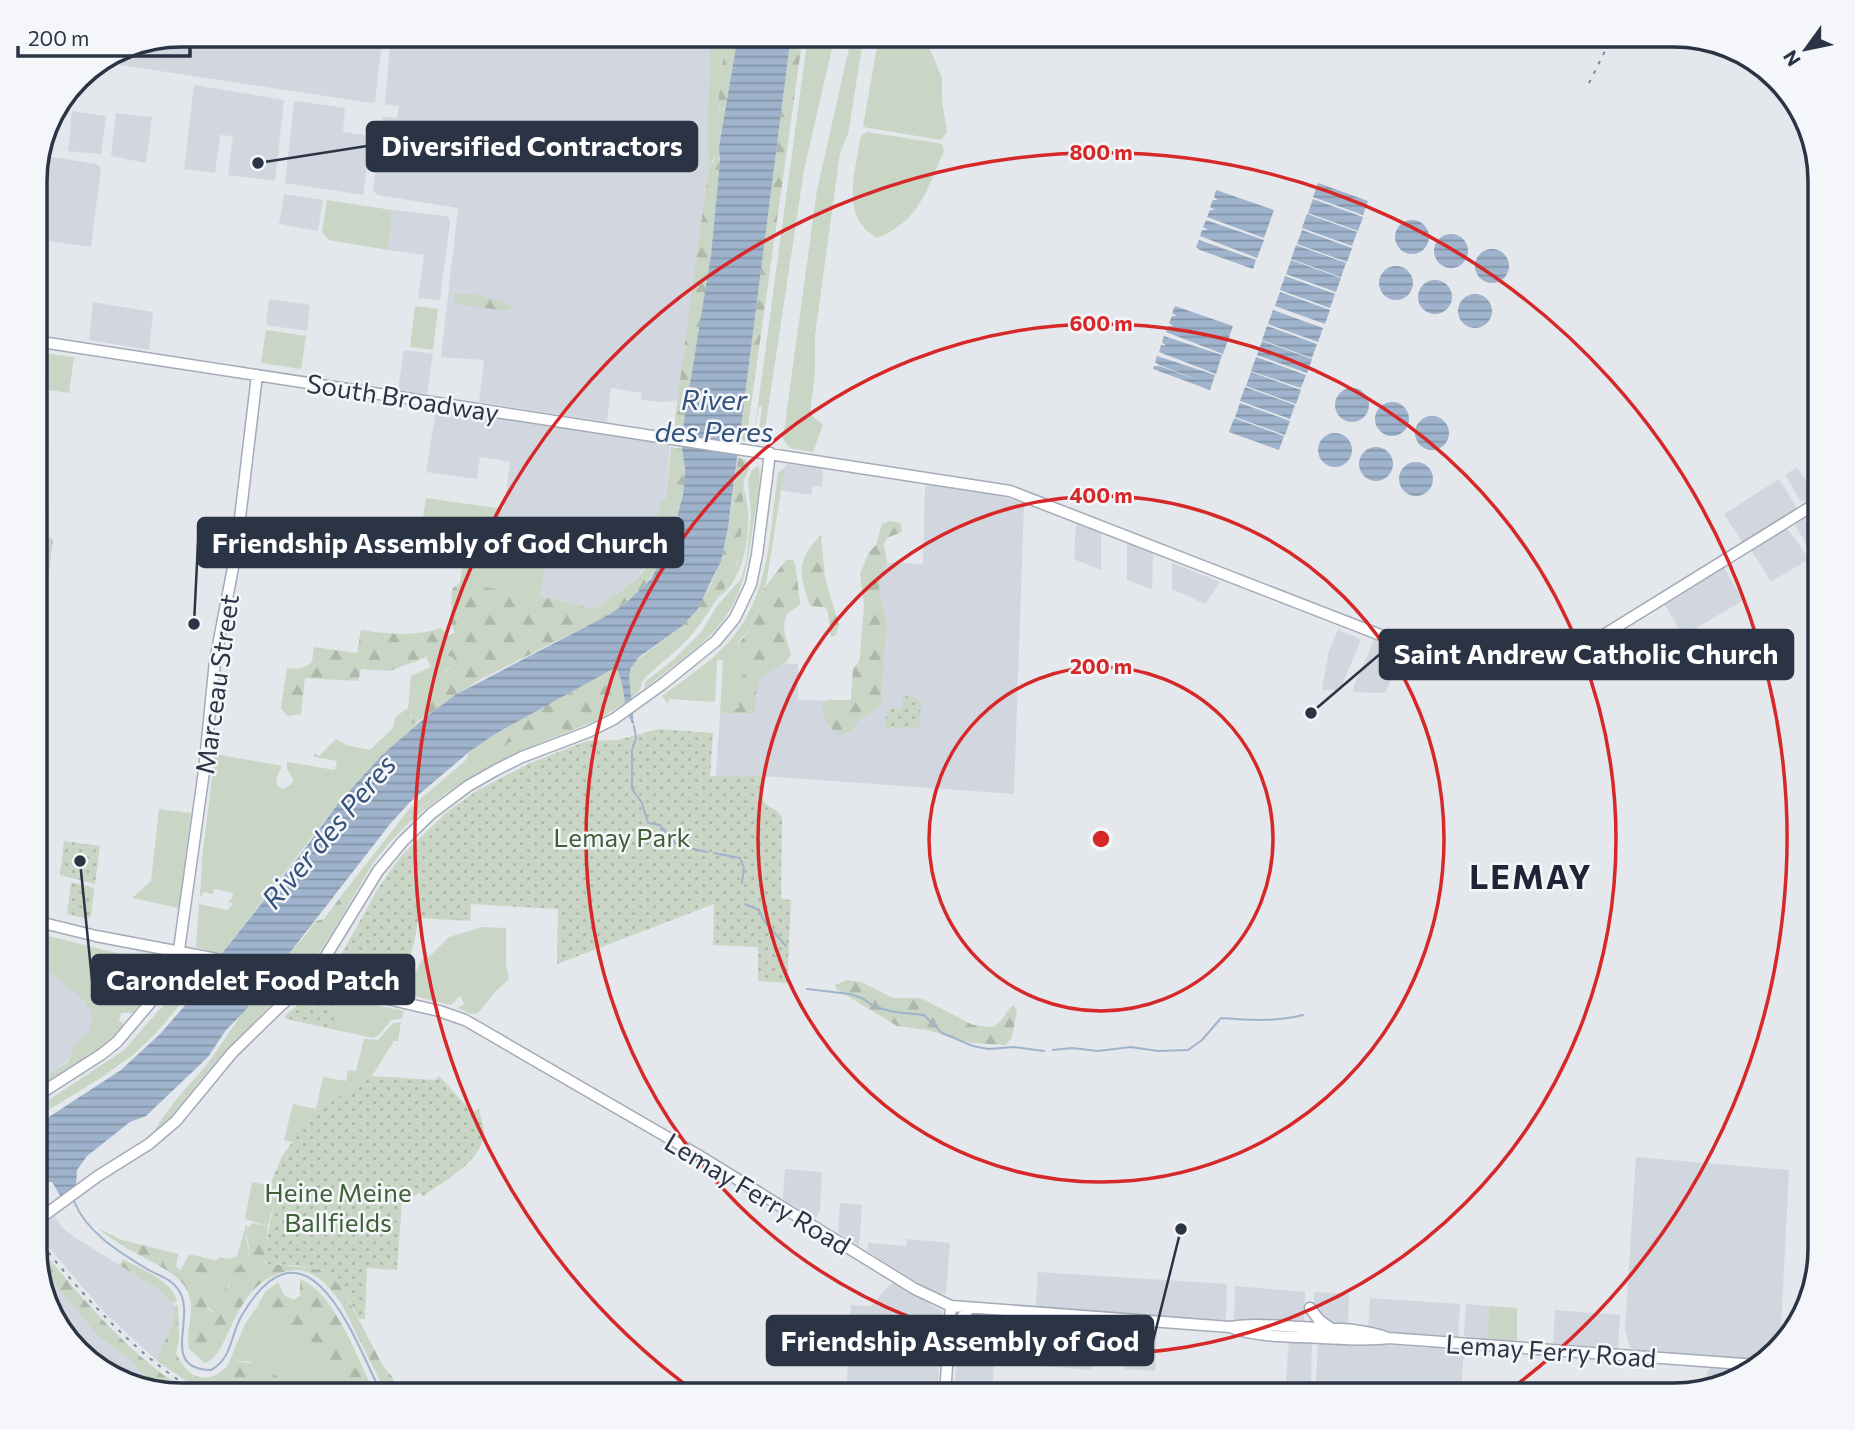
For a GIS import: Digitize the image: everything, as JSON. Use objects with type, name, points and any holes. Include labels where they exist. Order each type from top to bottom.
[{"type":"main road","name":"South Broadway","points":[[48,343],[1016,492],[1449,661],[1482,671],[1540,668],[1560,662],[1808,507]]},
{"type":"main road","name":"Marceau Street","points":[[48,1089],[117,1042],[171,977],[180,951],[207,746],[215,662],[236,552],[257,375]]},
{"type":"main road","points":[[48,1213],[169,1129],[232,1054],[308,981],[328,955],[384,863],[411,832],[443,804],[508,763],[614,719],[716,641],[744,601],[755,565],[770,453]]},
{"type":"main road","name":"Lemay Ferry Road","points":[[48,924],[212,958],[439,1011],[465,1020],[698,1155],[915,1289],[951,1306],[1230,1327],[1256,1324],[1373,1332],[1388,1338]]},
{"type":"main road","points":[[328,955],[331,975],[341,988]]},
{"type":"main road","points":[[277,974],[283,989],[284,1003]]},
{"type":"main road","points":[[946,1383],[951,1306]]},
{"type":"main road","points":[[949,1332],[971,1308]]},
{"type":"main road","points":[[1310,1308],[1319,1320],[1332,1329]]},
{"type":"main road","name":"Lemay Ferry Road","points":[[1230,1327],[1244,1332],[1286,1336],[1373,1340],[1388,1338],[1742,1364]]},
{"type":"shaded area","points":[[382,47],[375,101],[372,103],[115,64],[138,54],[163,48]]},
{"type":"shaded area","points":[[390,47],[711,47],[707,139],[709,160],[679,400],[641,400],[642,393],[611,388],[607,422],[479,402],[484,360],[441,357],[458,208],[378,195],[373,191],[383,117],[397,118],[399,106],[385,104]]},
{"type":"shaded area","points":[[194,85],[284,100],[275,181],[228,175],[233,136],[220,135],[215,173],[184,169]]},
{"type":"shaded area","points":[[297,101],[345,108],[343,132],[371,136],[363,195],[285,183],[294,103]]},
{"type":"shaded area","points":[[72,111],[106,116],[101,154],[68,151]]},
{"type":"shaded area","points":[[116,113],[152,117],[146,163],[111,156]]},
{"type":"shaded area","points":[[50,157],[96,164],[101,168],[91,247],[48,241]]},
{"type":"shaded area","points":[[284,194],[323,200],[318,231],[279,224]]},
{"type":"shaded area","points":[[392,210],[449,218],[440,300],[418,298],[424,255],[388,250]]},
{"type":"shaded area","points":[[269,299],[310,305],[307,331],[266,325]]},
{"type":"shaded area","points":[[93,302],[153,312],[149,350],[89,340]]},
{"type":"shaded area","points":[[404,350],[433,354],[427,394],[398,390]]},
{"type":"shaded area","points":[[436,409],[670,444],[666,500],[650,553],[641,572],[625,590],[593,609],[543,597],[460,583],[471,505],[504,509],[510,462],[480,457],[477,479],[426,472]]},
{"type":"shaded area","points":[[786,464],[821,468],[822,487],[813,485],[811,495],[780,490]]},
{"type":"shaded area","points":[[1797,467],[1808,484],[1808,500],[1800,500],[1785,475]]},
{"type":"shaded area","points":[[1779,479],[1796,509],[1742,542],[1724,514]]},
{"type":"shaded area","points":[[927,485],[1000,496],[1024,503],[1014,794],[763,776],[716,776],[720,713],[754,714],[757,663],[798,664],[798,700],[851,701],[853,668],[862,669],[868,562],[923,564]]},
{"type":"shaded area","points":[[1808,514],[1808,547],[1794,523]]},
{"type":"shaded area","points":[[1076,523],[1101,533],[1101,570],[1074,559]]},
{"type":"shaded area","points":[[1787,528],[1808,560],[1771,582],[1751,550]]},
{"type":"shaded area","points":[[1127,542],[1153,554],[1152,589],[1127,580]]},
{"type":"shaded area","points":[[1172,563],[1220,582],[1205,604],[1172,589]]},
{"type":"shaded area","points":[[1724,568],[1744,600],[1683,636],[1665,605]]},
{"type":"shaded area","points":[[1338,630],[1361,639],[1340,690],[1322,690],[1329,650]]},
{"type":"shaded area","points":[[1374,640],[1402,652],[1386,691],[1354,692],[1353,688]]},
{"type":"shaded area","points":[[48,959],[95,1006],[91,1046],[48,1074]]},
{"type":"shaded area","points":[[1636,1157],[1789,1170],[1783,1327],[1769,1344],[1750,1359],[1636,1351],[1629,1346],[1625,1328]]},
{"type":"shaded area","points":[[785,1169],[822,1172],[820,1210],[815,1219],[783,1199]]},
{"type":"shaded area","points":[[840,1203],[862,1205],[859,1246],[838,1233]]},
{"type":"shaded area","points":[[54,1215],[62,1227],[74,1237],[163,1292],[175,1306],[173,1324],[156,1360],[104,1312],[48,1246],[48,1220]]},
{"type":"shaded area","points":[[907,1239],[950,1243],[946,1293],[940,1294],[920,1284],[867,1251],[868,1243],[906,1246]]},
{"type":"shaded area","points":[[48,1257],[51,1261],[49,1266],[101,1339],[130,1359],[145,1378],[107,1360],[80,1337],[54,1292],[50,1275]]},
{"type":"shaded area","points":[[1038,1272],[1227,1284],[1226,1320],[1039,1308],[1036,1304]]},
{"type":"shaded area","points":[[895,1283],[943,1312],[938,1383],[847,1383],[851,1305],[871,1306],[889,1285]]},
{"type":"shaded area","points":[[1235,1286],[1305,1292],[1304,1320],[1299,1324],[1234,1321]]},
{"type":"shaded area","points":[[1314,1292],[1349,1294],[1348,1327],[1321,1320],[1314,1305]]},
{"type":"shaded area","points":[[1370,1298],[1460,1304],[1458,1336],[1453,1338],[1368,1330]]},
{"type":"shaded area","points":[[1466,1304],[1489,1306],[1487,1340],[1464,1336]]},
{"type":"shaded area","points":[[1555,1310],[1620,1315],[1618,1348],[1553,1344]]},
{"type":"shaded area","points":[[970,1314],[1097,1322],[1092,1370],[994,1362],[993,1383],[955,1383],[959,1326]]},
{"type":"shaded area","points":[[1128,1325],[1157,1328],[1155,1371],[1125,1369]]},
{"type":"shaded area","points":[[1289,1338],[1310,1340],[1312,1343],[1311,1382],[1286,1381]]},
{"type":"shaded area","points":[[1318,1341],[1464,1350],[1462,1383],[1316,1382]]},
{"type":"shaded area","points":[[1714,1366],[1734,1368],[1707,1378],[1707,1371]]},
{"type":"green space","points":[[711,47],[725,47],[718,103],[718,108],[723,110],[726,107],[719,147],[720,161],[714,157],[708,171]]},
{"type":"green space","points":[[725,47],[736,47],[726,107],[720,111],[718,103]]},
{"type":"green space","points":[[789,47],[801,47],[746,441],[739,440]]},
{"type":"green space","points":[[806,47],[832,47],[804,170],[764,436],[762,440],[758,438],[762,407],[759,406],[753,442]]},
{"type":"green space","points":[[849,47],[862,47],[848,134],[840,153],[815,335],[815,372],[810,414],[823,425],[813,452],[790,448],[783,439],[817,190]]},
{"type":"green space","points":[[877,47],[929,47],[942,78],[947,132],[941,140],[863,127]]},
{"type":"green space","points":[[867,132],[942,144],[944,151],[920,203],[903,223],[877,238],[865,229],[854,207],[853,180],[860,140]]},
{"type":"green space","points":[[716,156],[720,161],[711,255],[684,432],[676,429],[675,419],[708,171]]},
{"type":"green space","points":[[327,200],[392,210],[388,250],[329,240],[322,232]]},
{"type":"green space","points":[[455,294],[478,295],[507,303],[512,309],[505,311],[457,304],[453,298]]},
{"type":"green space","points":[[415,306],[438,309],[433,350],[410,347]]},
{"type":"green space","points":[[266,330],[306,336],[301,369],[261,363]]},
{"type":"green space","points":[[48,354],[74,357],[69,393],[48,390]]},
{"type":"green space","points":[[671,447],[675,448],[677,462],[675,495],[658,548],[641,572],[650,553],[661,500],[666,500]]},
{"type":"green space","points":[[675,448],[682,449],[684,478],[680,508],[671,541],[665,556],[648,581],[610,614],[479,680],[414,724],[411,717],[420,698],[436,678],[455,664],[454,658],[439,652],[390,671],[361,669],[358,681],[305,678],[301,714],[287,716],[281,707],[287,668],[300,668],[312,662],[314,647],[357,653],[361,630],[411,634],[441,628],[448,635],[455,633],[451,623],[452,589],[460,583],[543,597],[593,609],[611,598],[639,576],[649,564],[664,535],[677,466]]},
{"type":"green space","points":[[738,457],[746,460],[749,468],[744,480],[740,552],[733,575],[689,638],[676,645],[674,641],[677,634],[706,593],[722,556]]},
{"type":"green space","points":[[759,466],[758,496],[748,559],[732,606],[707,638],[644,689],[646,681],[673,660],[701,632],[716,607],[741,579],[746,562],[751,515],[748,480],[752,470]]},
{"type":"green space","points":[[785,467],[766,584],[754,623],[737,644],[747,662],[747,671],[738,680],[739,708],[724,709],[720,713],[723,660],[717,660],[715,702],[669,699],[668,704],[662,696],[716,654],[745,620],[761,581],[770,538],[778,473]]},
{"type":"green space","points":[[744,490],[748,516],[746,547],[736,576],[729,588],[719,597],[737,565]]},
{"type":"green space","points":[[426,498],[502,509],[498,544],[546,552],[540,597],[460,583],[464,554],[419,547]]},
{"type":"green space","points":[[890,521],[900,523],[902,528],[901,532],[887,538],[884,545],[887,561],[879,594],[886,626],[881,702],[878,708],[861,718],[852,730],[841,735],[826,722],[823,703],[828,700],[851,700],[853,668],[859,662],[860,655],[864,605],[860,574],[869,552],[876,545],[882,524]]},
{"type":"green space","points":[[821,535],[825,578],[839,625],[836,635],[831,637],[828,613],[825,607],[810,606],[802,576],[803,560]]},
{"type":"green space","points":[[48,537],[53,540],[48,579]]},
{"type":"green space","points":[[786,560],[793,560],[795,563],[800,601],[800,605],[787,614],[784,624],[791,654],[786,662],[765,675],[758,685],[755,714],[720,713],[724,709],[739,708],[738,680],[747,671],[747,662],[731,657],[732,653],[754,623],[762,591]]},
{"type":"green space","points":[[681,627],[674,643],[689,638],[647,676],[638,692],[631,698],[629,676],[633,663]]},
{"type":"green space","points":[[439,652],[455,658],[455,664],[436,678],[410,716],[414,724],[419,722],[383,754],[340,801],[221,954],[196,947],[199,904],[227,910],[233,904],[228,902],[233,893],[214,889],[213,894],[203,892],[202,897],[200,896],[215,754],[282,766],[276,779],[278,786],[283,789],[292,784],[293,779],[287,769],[287,762],[335,770],[337,761],[314,757],[314,753],[319,756],[336,739],[346,745],[370,750],[393,728],[395,717],[408,708],[411,676],[431,667],[426,657]]},
{"type":"green space","points":[[617,669],[624,686],[625,703],[595,721],[568,732],[554,724],[522,736],[483,760],[417,811],[410,808],[466,760],[469,752],[495,734]]},
{"type":"green space","points":[[903,696],[915,697],[921,703],[919,727],[886,728],[886,718],[891,709],[902,710]]},
{"type":"green space","points":[[554,724],[568,732],[485,769],[435,801],[412,820],[372,865],[327,941],[308,967],[302,972],[293,972],[277,967],[304,937],[311,938],[346,899],[345,891],[410,808],[418,811],[502,746],[538,728]]},
{"type":"green space","name":"Lemay Park","points":[[659,729],[713,733],[710,776],[763,776],[764,801],[779,812],[782,818],[781,899],[791,900],[787,983],[758,981],[758,947],[713,945],[714,904],[557,964],[558,909],[471,904],[470,921],[418,918],[410,957],[397,995],[343,984],[333,1029],[285,1018],[310,994],[342,953],[379,887],[401,856],[447,812],[478,790],[528,764],[587,741],[618,740]]},
{"type":"green space","points":[[159,809],[191,813],[179,908],[132,898],[151,881]]},
{"type":"green space","points":[[64,841],[100,846],[95,884],[60,875]]},
{"type":"green space","points":[[71,882],[94,888],[91,916],[87,919],[67,914]]},
{"type":"green space","points":[[345,891],[346,899],[326,933],[320,937],[304,937],[316,921],[324,919]]},
{"type":"green space","points":[[482,927],[506,928],[509,979],[478,1013],[471,1014],[458,1008],[464,1004],[460,996],[451,1005],[409,995],[413,977],[422,959],[430,956],[449,937]]},
{"type":"green space","points":[[48,936],[112,952],[159,960],[163,969],[150,992],[133,1013],[121,1013],[119,1021],[124,1027],[101,1049],[48,1083],[48,1074],[69,1061],[75,1046],[90,1031],[92,1015],[85,1001],[49,971]]},
{"type":"green space","points":[[195,965],[205,967],[202,979],[156,1033],[134,1054],[104,1076],[48,1110],[48,1100],[124,1050],[193,971]]},
{"type":"green space","points":[[847,980],[861,982],[893,998],[921,998],[973,1025],[993,1027],[1013,1005],[1017,1010],[1012,1037],[1006,1045],[972,1043],[927,1030],[897,1026],[836,989],[835,985]]},
{"type":"green space","points":[[270,983],[274,985],[274,991],[279,992],[276,1000],[213,1065],[169,1119],[154,1132],[244,1011]]},
{"type":"green space","points":[[334,996],[404,1011],[402,1019],[391,1020],[379,1035],[373,1038],[286,1019]]},
{"type":"green space","points":[[401,1022],[398,1041],[394,1041],[372,1076],[318,1109],[294,1142],[284,1140],[293,1104],[316,1109],[323,1077],[346,1081],[348,1070],[356,1071],[364,1039],[378,1040],[393,1023]]},
{"type":"green space","name":"Heine Meine Ballfields","points":[[372,1076],[435,1080],[439,1076],[472,1112],[479,1109],[484,1132],[477,1152],[461,1169],[423,1196],[420,1193],[402,1201],[397,1270],[367,1268],[365,1319],[359,1319],[342,1289],[324,1273],[301,1266],[267,1264],[263,1260],[277,1187],[270,1185],[282,1156],[318,1109]]},
{"type":"green space","points":[[252,1182],[278,1187],[268,1226],[245,1219]]},
{"type":"green space","points":[[252,1223],[268,1226],[264,1263],[318,1269],[339,1282],[394,1383],[381,1383],[341,1303],[324,1282],[310,1273],[293,1270],[266,1280],[253,1291],[242,1305],[221,1348],[214,1358],[205,1363],[189,1349],[191,1302],[185,1287],[170,1272],[98,1228],[122,1240],[178,1254],[176,1267],[181,1270],[189,1254],[213,1260],[210,1271],[195,1283],[209,1310],[219,1315],[223,1310],[221,1291],[229,1287],[233,1272],[248,1257],[249,1227]]},
{"type":"green space","points":[[246,1225],[248,1258],[234,1271],[220,1315],[208,1306],[195,1283],[210,1271],[213,1260],[237,1256]]},
{"type":"green space","points":[[123,1259],[163,1282],[174,1294],[177,1302],[173,1303],[163,1292],[119,1265]]},
{"type":"green space","points":[[51,1261],[108,1326],[173,1382],[145,1378],[130,1359],[101,1339],[53,1282],[49,1267]]},
{"type":"green space","points":[[300,1279],[325,1299],[345,1329],[370,1383],[351,1383],[299,1346],[283,1329],[261,1314],[257,1307],[265,1292],[278,1282],[284,1295],[293,1300],[300,1296]]},
{"type":"green space","points":[[178,1305],[179,1339],[176,1353],[187,1370],[194,1375],[208,1378],[231,1362],[242,1362],[270,1371],[286,1383],[189,1383],[161,1364],[156,1360],[173,1324],[175,1306]]},
{"type":"green space","points":[[1489,1306],[1517,1308],[1517,1342],[1487,1340]]},
{"type":"green space","points":[[257,1307],[261,1314],[283,1329],[299,1346],[350,1382],[283,1383],[248,1361],[231,1362],[227,1367],[245,1324]]},
{"type":"water","name":"River des Peres","points":[[736,47],[789,47],[728,528],[721,561],[697,610],[681,627],[639,657],[631,668],[629,676],[634,726],[620,676],[617,669],[613,669],[495,734],[469,752],[410,802],[390,824],[243,1013],[226,1030],[208,1057],[146,1116],[130,1122],[87,1156],[77,1170],[76,1186],[61,1197],[52,1182],[48,1182],[48,1118],[121,1070],[161,1033],[200,988],[223,952],[340,801],[383,754],[457,694],[610,614],[651,579],[671,543],[683,494],[684,421],[711,255],[719,147]]},
{"type":"water","points":[[1318,183],[1368,201],[1363,215],[1313,197]]},
{"type":"water","points":[[1216,190],[1274,210],[1264,238],[1207,217],[1210,210],[1215,210],[1210,207],[1213,200],[1218,200],[1214,197]]},
{"type":"water","points":[[1313,199],[1363,217],[1358,231],[1308,213]]},
{"type":"water","points":[[1307,214],[1357,232],[1352,246],[1302,228]]},
{"type":"water","points":[[1206,220],[1264,240],[1257,258],[1200,236],[1202,230],[1208,230],[1203,227]]},
{"type":"water","points":[[1412,220],[1424,225],[1429,237],[1424,249],[1412,254],[1400,249],[1395,237],[1400,225]]},
{"type":"water","points":[[1302,230],[1352,248],[1347,262],[1297,244]]},
{"type":"water","points":[[1451,234],[1463,239],[1468,251],[1463,263],[1451,268],[1439,263],[1434,251],[1439,239]]},
{"type":"water","points":[[1199,240],[1256,260],[1253,269],[1200,250],[1196,247]]},
{"type":"water","points":[[1296,245],[1346,263],[1341,277],[1291,259]]},
{"type":"water","points":[[1492,249],[1504,254],[1509,266],[1504,278],[1492,283],[1480,278],[1475,266],[1480,254]]},
{"type":"water","points":[[1291,260],[1341,278],[1336,292],[1286,274]]},
{"type":"water","points":[[1396,266],[1408,271],[1413,283],[1408,295],[1396,300],[1384,295],[1379,283],[1384,271]]},
{"type":"water","points":[[1285,276],[1335,294],[1330,308],[1280,290]]},
{"type":"water","points":[[1435,280],[1447,285],[1452,297],[1447,309],[1435,314],[1423,309],[1418,297],[1423,285]]},
{"type":"water","points":[[1280,292],[1330,310],[1325,324],[1275,306]]},
{"type":"water","points":[[1475,294],[1487,299],[1492,311],[1487,323],[1475,328],[1463,323],[1458,311],[1463,299]]},
{"type":"water","points":[[1175,306],[1233,326],[1223,354],[1166,332],[1168,326],[1173,326],[1169,323],[1172,316],[1177,316],[1172,313]]},
{"type":"water","points":[[1273,310],[1323,328],[1318,342],[1268,324]]},
{"type":"water","points":[[1267,326],[1317,344],[1312,358],[1262,340]]},
{"type":"water","points":[[1164,336],[1222,355],[1216,374],[1159,352],[1161,345],[1166,346],[1162,342]]},
{"type":"water","points":[[1262,341],[1312,359],[1307,373],[1257,355]]},
{"type":"water","points":[[1157,356],[1215,375],[1210,390],[1153,369],[1154,366],[1159,366],[1206,383],[1159,365],[1155,362]]},
{"type":"water","points":[[1256,357],[1306,375],[1301,388],[1251,371]]},
{"type":"water","points":[[1251,372],[1301,390],[1296,404],[1246,386]]},
{"type":"water","points":[[1245,387],[1295,405],[1290,419],[1240,401]]},
{"type":"water","points":[[1352,388],[1364,393],[1369,405],[1364,417],[1352,422],[1340,417],[1335,405],[1340,393]]},
{"type":"water","points":[[1392,402],[1404,407],[1409,419],[1404,431],[1392,436],[1380,431],[1375,419],[1380,407]]},
{"type":"water","points":[[1240,403],[1290,421],[1285,435],[1235,417]]},
{"type":"water","points":[[1432,416],[1444,421],[1449,433],[1444,445],[1432,450],[1420,445],[1415,433],[1420,421]]},
{"type":"water","points":[[1234,418],[1284,436],[1279,450],[1229,432]]},
{"type":"water","points":[[1335,433],[1347,438],[1352,450],[1347,462],[1335,467],[1323,462],[1318,450],[1323,438]]},
{"type":"water","points":[[1376,447],[1388,452],[1393,464],[1388,476],[1376,481],[1364,476],[1359,464],[1364,452]]},
{"type":"water","points":[[1416,462],[1428,467],[1433,479],[1428,491],[1416,496],[1404,491],[1399,479],[1404,467]]},
{"type":"waterway","points":[[634,726],[636,738],[632,750],[632,789],[642,803],[648,823],[660,825],[677,845],[707,852]]},
{"type":"waterway","points":[[714,853],[740,858],[744,868],[742,883]]},
{"type":"waterway","points":[[745,904],[759,910],[764,921],[786,946]]},
{"type":"waterway","points":[[807,989],[850,994],[875,1007],[924,1015],[942,1033],[973,1046],[1044,1051]]},
{"type":"waterway","points":[[1053,1050],[1072,1048],[1098,1051],[1131,1047],[1158,1051],[1188,1050],[1202,1040],[1221,1018],[1272,1020],[1303,1015]]},
{"type":"waterway","points":[[74,1201],[79,1212],[104,1240],[178,1289],[183,1300],[183,1351],[186,1361],[195,1367],[211,1370],[218,1365],[227,1353],[242,1315],[266,1284],[288,1273],[308,1277],[327,1293],[343,1316],[376,1383]]},
{"type":"railway","points":[[1589,83],[1607,47]]},
{"type":"railway","points":[[48,1252],[111,1323],[182,1383]]},
{"type":"place","name":"Diversified Contractors","points":[[258,163]]},
{"type":"place","name":"Friendship Assembly of God Church","points":[[194,624]]},
{"type":"place","name":"Saint Andrew Catholic Church","points":[[1311,713]]},
{"type":"place","name":"Carondelet Food Patch","points":[[80,861]]},
{"type":"place","name":"Friendship Assembly of God","points":[[1181,1229]]},
{"type":"district","name":"LEMAY","points":[[1531,875]]}]
